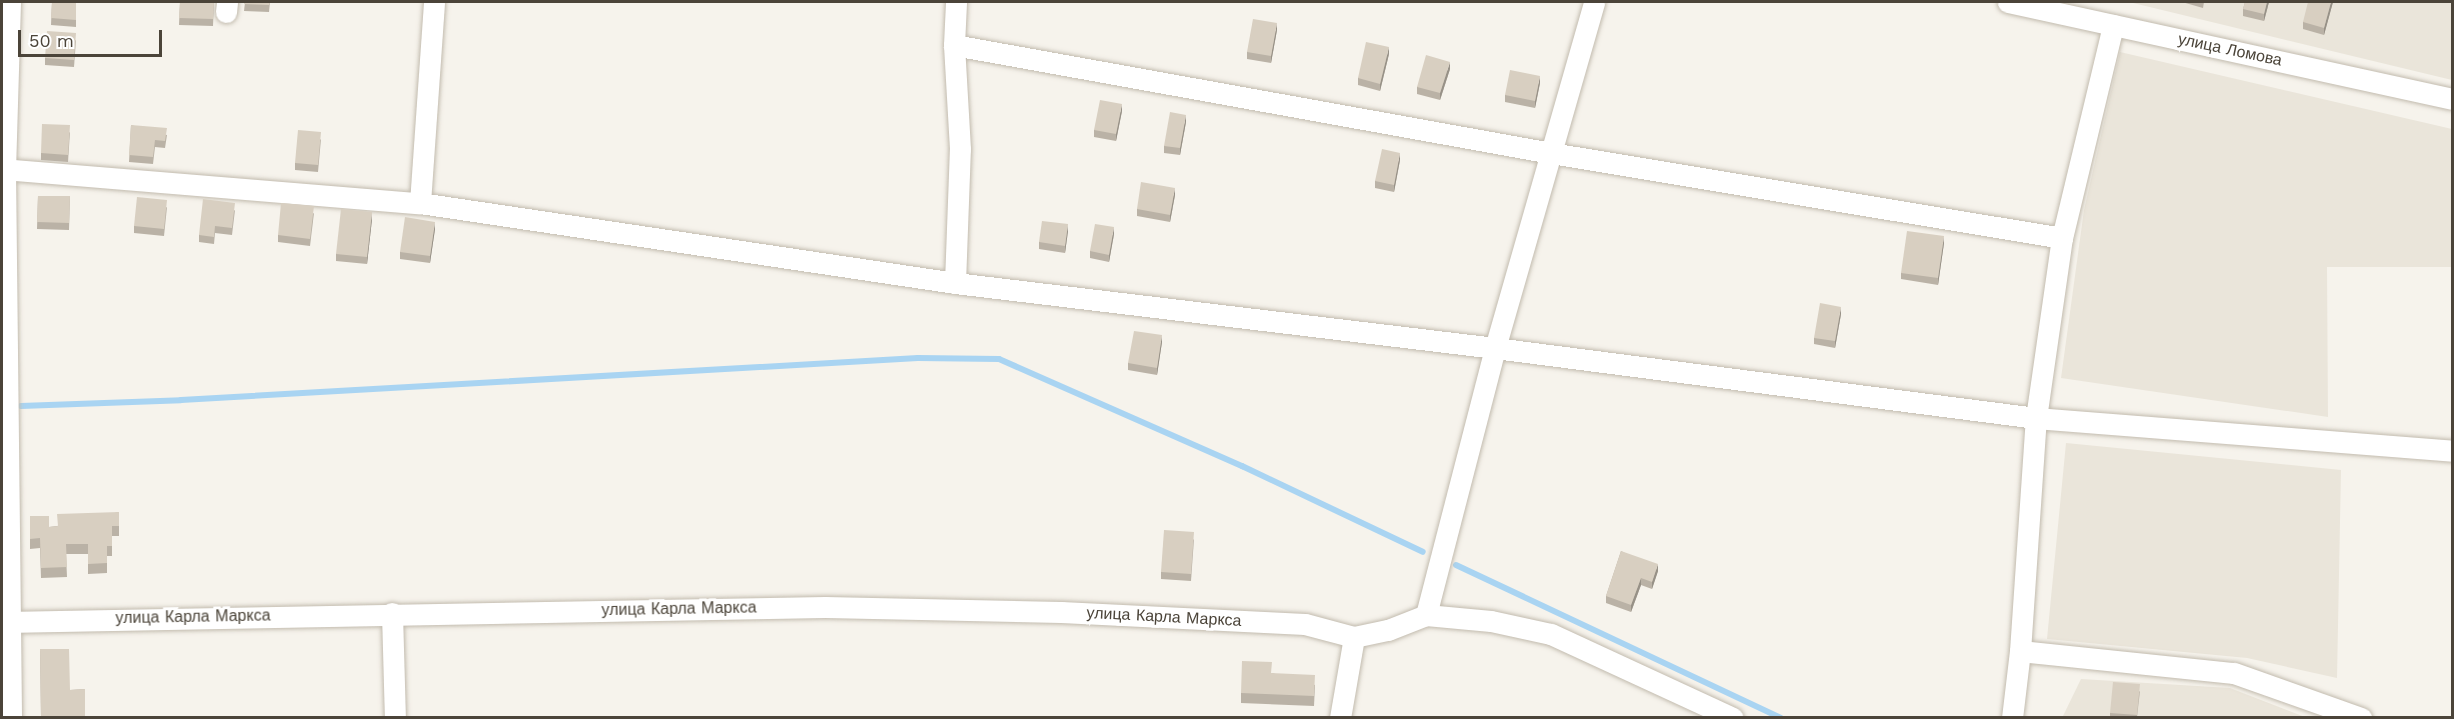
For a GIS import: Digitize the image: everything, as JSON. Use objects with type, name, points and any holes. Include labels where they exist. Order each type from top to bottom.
[{"type":"street","points":[[7,2],[2,192],[3,622],[8,717]]},
{"type":"street","points":[[420,203],[434,2]]},
{"type":"street","points":[[955,284],[960,149],[954,45],[956,2]]},
{"type":"street","points":[[1426,615],[1495,348],[1594,2]]},
{"type":"street","name":"улица Ломова","points":[[2008,2],[2452,99]]},
{"type":"street","points":[[2012,717],[2020,651],[2036,418],[2062,238],[2113,25]]},
{"type":"street","points":[[954,45],[1551,153],[2062,238]]},
{"type":"street","points":[[2,169],[420,203],[955,284],[1495,348],[2036,418],[2452,451]]},
{"type":"street","name":"улица Карла Маркса","points":[[3,622],[392,613],[825,607],[1061,612],[1305,624],[1354,637]]},
{"type":"street","points":[[392,613],[395,717]]},
{"type":"street","points":[[1340,717],[1354,637],[1388,630],[1426,615],[1491,621],[1551,634],[1733,717]]},
{"type":"street","points":[[2020,651],[2234,673],[2361,717]]},
{"type":"shaded area","points":[[2129,2],[2452,2],[2452,80]]},
{"type":"shaded area","points":[[2120,52],[2452,129],[2452,267],[2327,267],[2328,417],[2061,378],[2084,210]]},
{"type":"shaded area","points":[[2066,443],[2341,470],[2337,678],[2247,658],[2047,639]]},
{"type":"shaded area","points":[[2081,679],[2230,688],[2305,717],[2062,718]]},
{"type":"building","points":[[52,2],[76,3],[76,20],[51,18]]},
{"type":"building","points":[[180,2],[214,2],[213,19],[179,18]]},
{"type":"building","points":[[245,2],[270,2],[269,5],[244,4]]},
{"type":"building","points":[[2245,2],[2267,2],[2264,14],[2243,9]]},
{"type":"building","points":[[2308,2],[2331,2],[2324,28],[2303,22]]},
{"type":"building","points":[[1253,19],[1277,23],[1271,56],[1247,52]]},
{"type":"building","points":[[47,31],[76,33],[74,60],[45,58]]},
{"type":"building","points":[[1366,42],[1389,47],[1380,84],[1358,78]]},
{"type":"building","points":[[1426,55],[1450,62],[1440,93],[1417,87]]},
{"type":"building","points":[[1510,70],[1540,76],[1535,101],[1505,95]]},
{"type":"building","points":[[1100,100],[1122,104],[1116,134],[1094,130]]},
{"type":"building","points":[[1170,112],[1186,115],[1180,148],[1164,146]]},
{"type":"building","points":[[42,124],[70,125],[68,155],[41,153]]},
{"type":"building","points":[[131,125],[167,128],[165,141],[155,140],[153,157],[129,155]]},
{"type":"building","points":[[298,130],[321,132],[318,165],[295,163]]},
{"type":"building","points":[[1382,149],[1400,153],[1394,185],[1375,181]]},
{"type":"building","points":[[1141,182],[1175,188],[1170,215],[1137,209]]},
{"type":"building","points":[[38,196],[70,196],[69,223],[37,222]]},
{"type":"building","points":[[137,197],[167,200],[164,229],[134,226]]},
{"type":"building","points":[[203,199],[235,203],[232,228],[215,226],[214,237],[199,235]]},
{"type":"building","points":[[281,203],[314,206],[310,239],[278,235]]},
{"type":"building","points":[[341,209],[372,212],[367,257],[336,254]]},
{"type":"building","points":[[405,217],[435,222],[430,256],[400,252]]},
{"type":"building","points":[[1042,221],[1068,224],[1065,246],[1039,242]]},
{"type":"building","points":[[1095,224],[1114,227],[1109,255],[1090,251]]},
{"type":"building","points":[[1907,231],[1944,236],[1938,278],[1901,273]]},
{"type":"building","points":[[1820,303],[1841,307],[1835,341],[1814,338]]},
{"type":"building","points":[[1134,331],[1162,335],[1157,368],[1128,363]]},
{"type":"building","points":[[119,512],[119,526],[112,526],[112,546],[107,546],[107,563],[88,564],[88,544],[66,544],[67,567],[41,568],[40,538],[30,539],[30,516],[49,516],[49,527],[58,526],[57,514]]},
{"type":"building","points":[[1164,530],[1194,532],[1191,574],[1161,572]]},
{"type":"building","points":[[1621,551],[1658,564],[1652,582],[1641,578],[1631,605],[1606,596]]},
{"type":"building","points":[[40,649],[69,649],[70,690],[85,689],[85,716],[41,717]]},
{"type":"building","points":[[1242,661],[1272,662],[1271,673],[1315,675],[1314,696],[1241,693]]},
{"type":"building","points":[[2113,682],[2140,684],[2137,715],[2110,713]]},
{"type":"waterway","points":[[21,406],[181,400],[918,358],[999,359],[1242,466],[1423,552]]},
{"type":"waterway","points":[[1456,565],[1781,718]]}]
